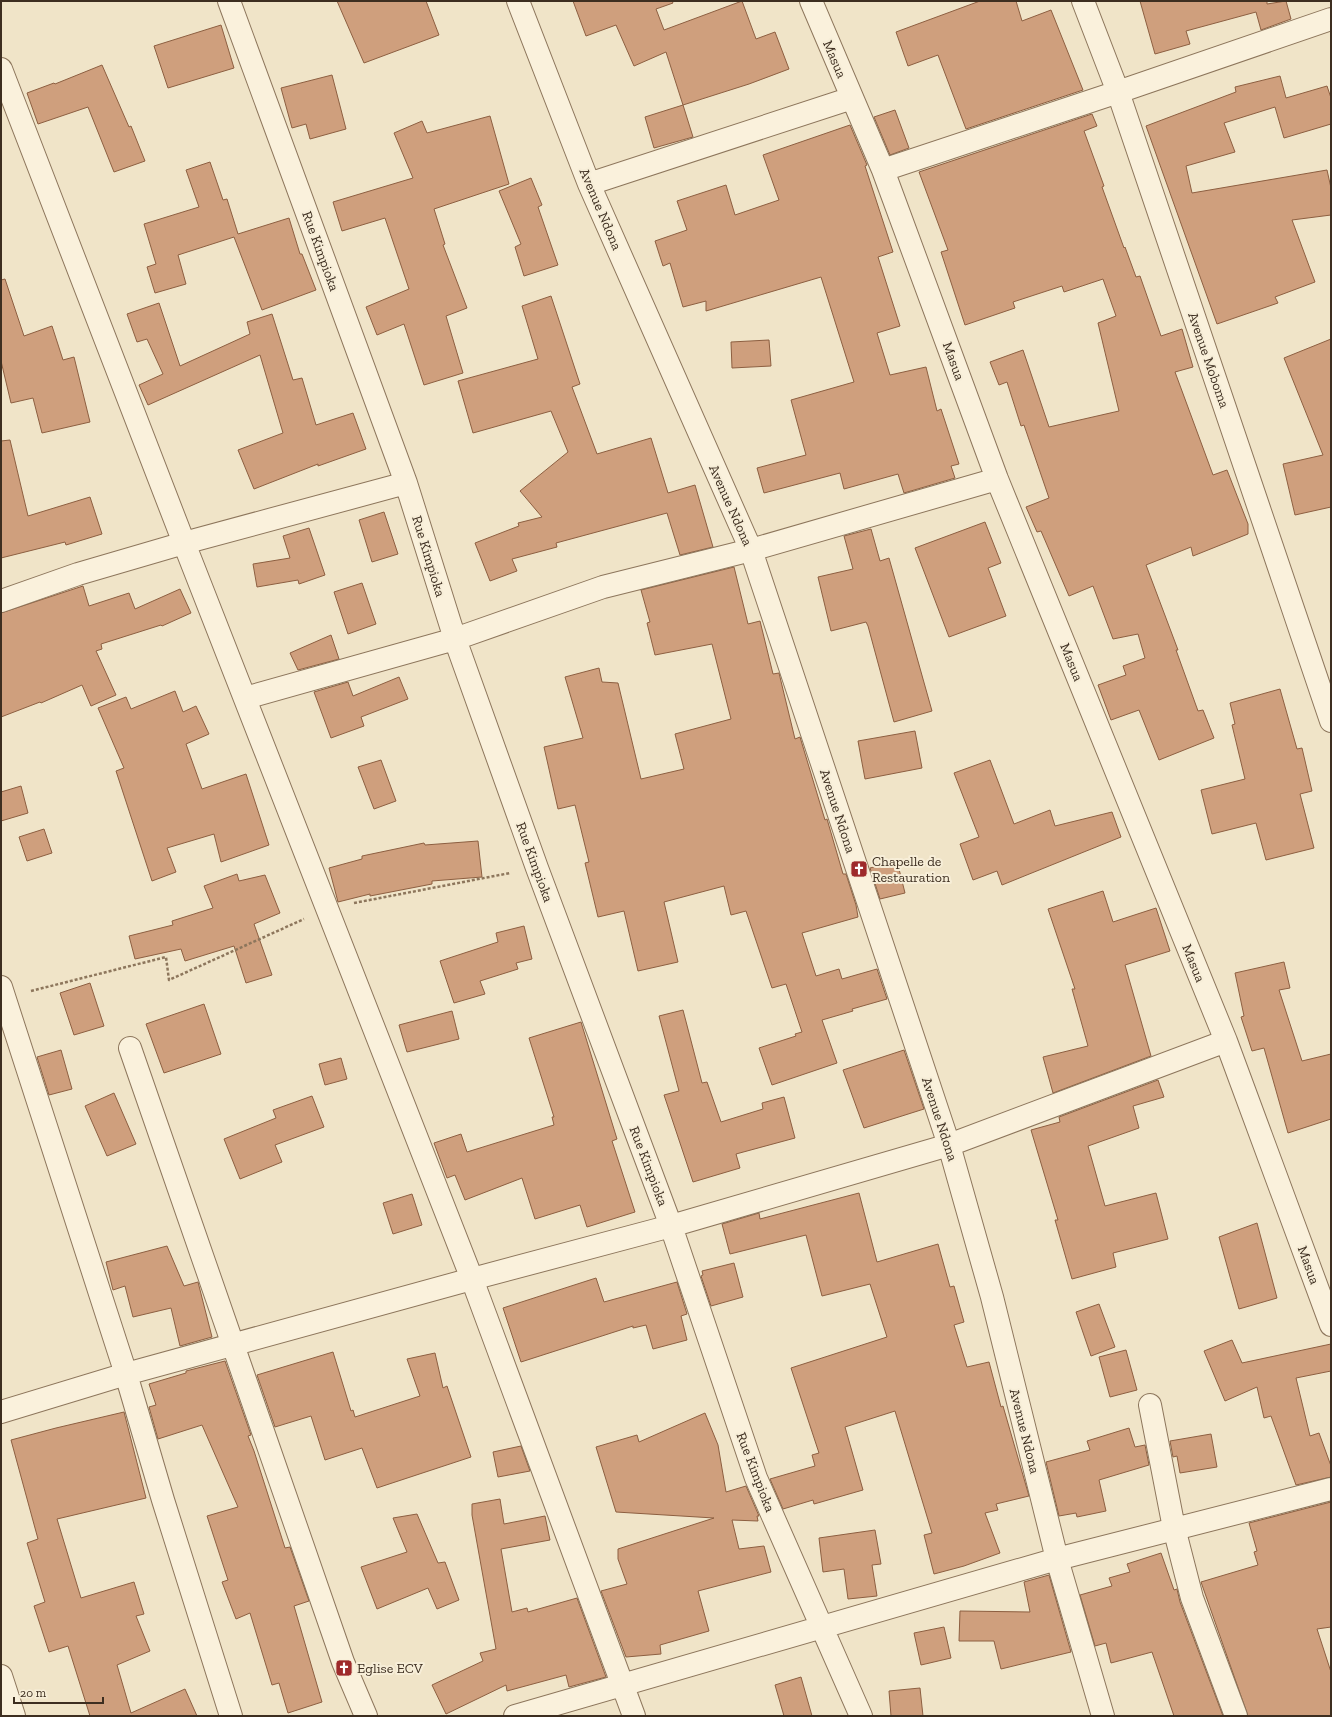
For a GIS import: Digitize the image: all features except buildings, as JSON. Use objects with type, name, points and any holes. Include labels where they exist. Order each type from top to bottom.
[{"type":"street","name":"Rue Kimpioka","points":[[229,1],[406,483],[455,639],[537,868],[671,1226],[756,1478],[861,1716]]},
{"type":"street","name":"Avenue Ndona","points":[[518,1],[589,184],[751,550],[949,1144],[994,1305],[1057,1559],[1103,1716]]},
{"type":"street","name":"Masua","points":[[811,1],[883,170],[997,479],[1226,1041],[1331,1325]]},
{"type":"street","name":"Avenue Moboma","points":[[1083,1],[1118,92],[1331,721]]},
{"type":"street","points":[[883,170],[1118,92],[1331,18]]},
{"type":"street","points":[[1,70],[472,1279],[634,1716]]},
{"type":"street","points":[[589,184],[852,98]]},
{"type":"street","points":[[245,698],[455,639],[603,587],[751,550],[997,479]]},
{"type":"street","points":[[1,601],[78,574],[184,543],[406,483]]},
{"type":"street","points":[[2,992],[126,1374],[162,1500],[231,1716]]},
{"type":"street","points":[[1,1412],[126,1374],[671,1226],[949,1144],[1226,1041]]},
{"type":"street","points":[[130,1048],[344,1662],[366,1716]]},
{"type":"street","points":[[1150,1405],[1174,1528],[1192,1598],[1236,1716]]},
{"type":"street","points":[[515,1716],[1057,1559],[1331,1489]]},
{"type":"street","points":[[1,1676],[14,1716]]},
{"type":"path","points":[[2,992],[166,957],[169,980],[328,908],[537,868]]},
{"type":"place","name":"Chapelle de Restauration","points":[[859,869]]},
{"type":"place","name":"Eglise ECV","points":[[344,1668]]}]
